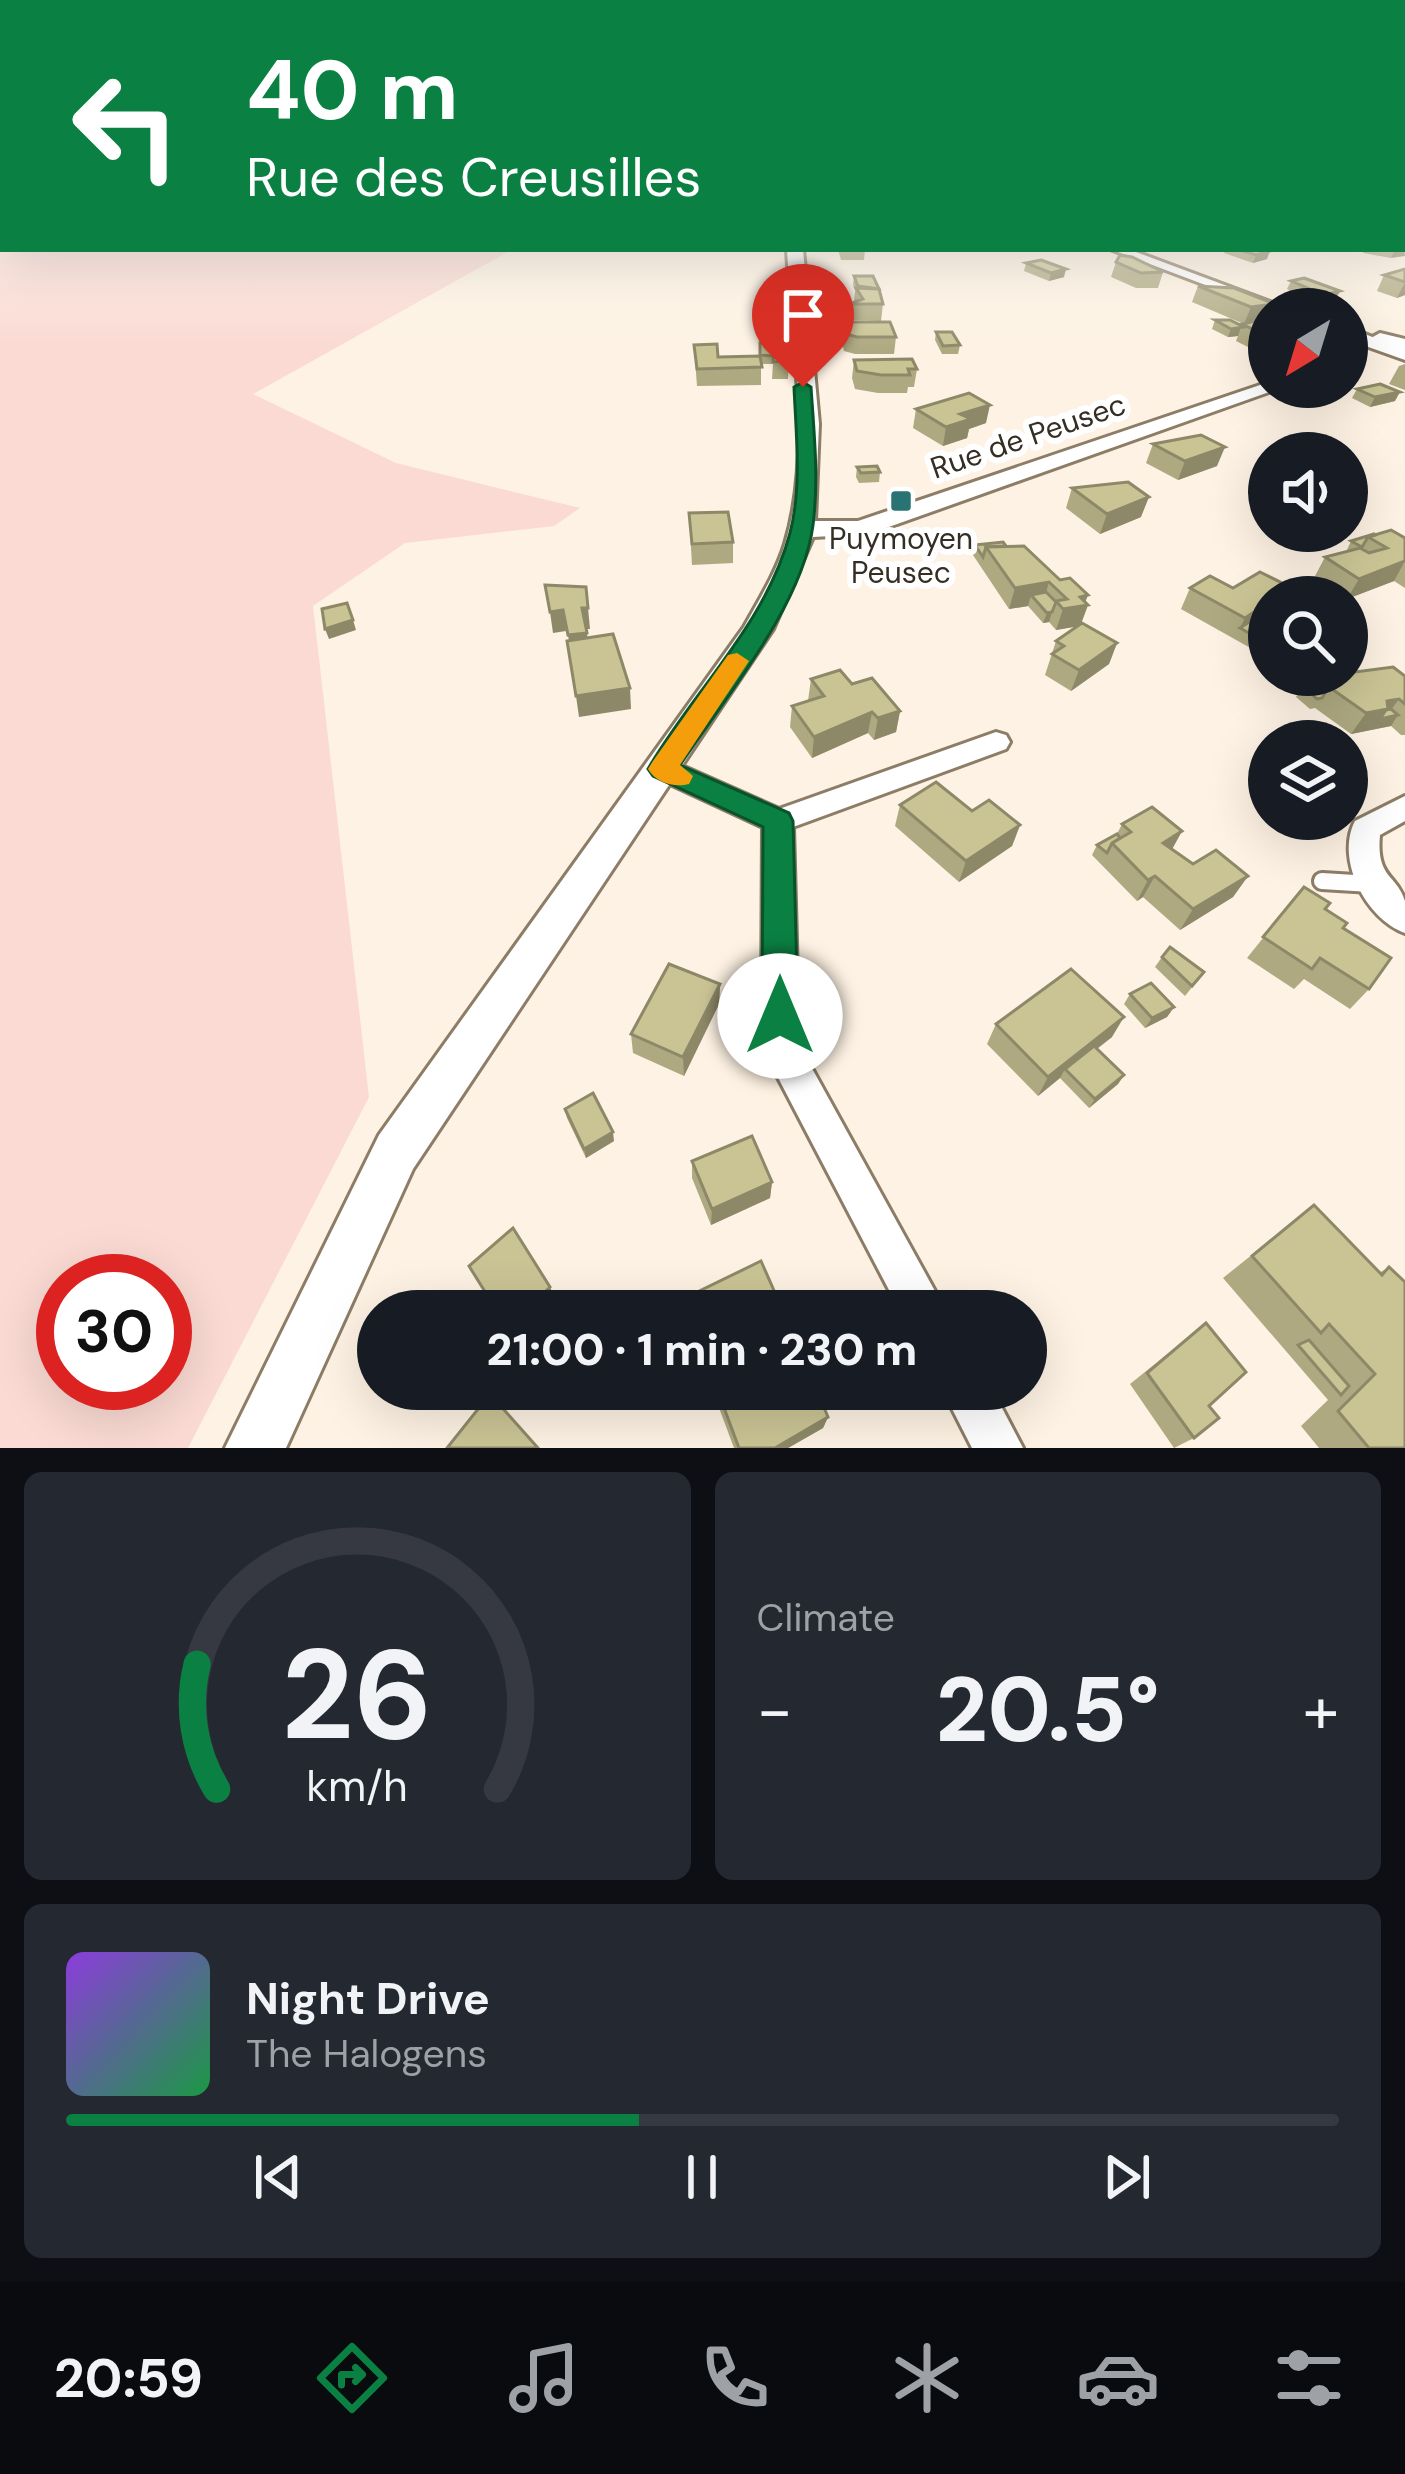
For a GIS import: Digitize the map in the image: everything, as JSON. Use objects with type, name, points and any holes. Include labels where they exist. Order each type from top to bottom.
[{"type":"street","points":[[256,1448],[396,1152],[758,629],[791,564],[802,529],[807,470],[795,252]]},
{"type":"street","points":[[1124,252],[1248,297]]},
{"type":"street","points":[[1368,342],[1404,346]]},
{"type":"street","points":[[1368,350],[1375,346]]},
{"type":"street","name":"Rue de Peusec","points":[[802,529],[860,529],[1248,396]]},
{"type":"street","points":[[663,769],[778,821],[996,742]]},
{"type":"street","points":[[1405,807],[1366,829],[1361,846],[1373,884],[1405,919]]},
{"type":"street","points":[[778,821],[780,1016],[792,1068],[913,1290]]},
{"type":"street","points":[[977,1410],[998,1448]]},
{"type":"lane","points":[[1322,880],[1373,884]]},
{"type":"shaded area","points":[[0,252],[508,252],[253,394],[396,463],[580,508],[554,526],[405,543],[313,606],[369,1097],[188,1448],[0,1448]]},
{"type":"building","points":[[1120,255],[1163,272],[1141,273],[1116,262]]},
{"type":"building","points":[[1041,260],[1066,269],[1051,273],[1026,263]]},
{"type":"building","points":[[1405,269],[1405,282],[1384,275]]},
{"type":"building","points":[[854,276],[873,276],[879,289],[858,286]]},
{"type":"building","points":[[1304,278],[1332,288],[1308,288],[1291,281]]},
{"type":"building","points":[[1198,286],[1248,293],[1248,306]]},
{"type":"building","points":[[856,288],[879,289],[883,304],[850,304],[863,299]]},
{"type":"building","points":[[1215,320],[1230,320],[1244,327],[1231,329]]},
{"type":"building","points":[[843,322],[890,322],[896,337],[846,334]]},
{"type":"building","points":[[936,332],[952,332],[960,345],[943,346]]},
{"type":"building","points":[[760,343],[787,344],[787,351],[760,355]]},
{"type":"building","points":[[717,344],[718,357],[760,356],[762,367],[697,369],[694,345]]},
{"type":"building","points":[[774,351],[788,351],[789,361],[773,362]]},
{"type":"building","points":[[912,359],[917,369],[908,369],[910,375],[857,371],[854,360]]},
{"type":"building","points":[[1380,384],[1400,392],[1375,397],[1368,394],[1368,387]]},
{"type":"building","points":[[969,393],[990,405],[960,414],[971,419],[946,427],[916,409]]},
{"type":"building","points":[[1201,435],[1225,447],[1185,461],[1153,444]]},
{"type":"building","points":[[877,466],[880,472],[861,473],[857,467]]},
{"type":"building","points":[[1128,482],[1149,497],[1107,514],[1072,488]]},
{"type":"building","points":[[728,512],[733,542],[692,544],[689,513]]},
{"type":"building","points":[[1391,530],[1405,538],[1405,561],[1354,576],[1325,557],[1387,548],[1368,537]]},
{"type":"building","points":[[1003,542],[1006,546],[986,547],[983,557],[975,545]]},
{"type":"building","points":[[1024,546],[1060,580],[1070,578],[1088,595],[1080,597],[1088,605],[1063,609],[1056,601],[1067,599],[1049,582],[1015,588],[986,547]]},
{"type":"building","points":[[1210,576],[1233,588],[1248,579],[1245,618],[1190,588]]},
{"type":"building","points":[[545,585],[586,587],[588,608],[582,608],[587,633],[568,635],[563,610],[550,612]]},
{"type":"building","points":[[1046,592],[1056,602],[1047,613],[1031,595]]},
{"type":"building","points":[[347,603],[353,620],[325,629],[322,609]]},
{"type":"building","points":[[1082,623],[1117,643],[1079,670],[1052,654],[1064,646],[1056,641]]},
{"type":"building","points":[[613,634],[630,688],[576,696],[567,641]]},
{"type":"building","points":[[1393,667],[1405,676],[1405,704],[1399,699],[1387,701],[1388,709],[1366,713],[1342,696],[1368,696],[1368,670]]},
{"type":"building","points":[[840,670],[852,684],[872,678],[900,711],[878,718],[872,712],[814,737],[792,706],[824,696],[811,679]]},
{"type":"building","points":[[936,782],[972,811],[989,800],[1020,825],[966,861],[900,805]]},
{"type":"building","points":[[1152,807],[1182,831],[1163,843],[1193,864],[1216,850],[1248,876],[1193,909],[1155,876],[1148,880],[1112,843],[1131,832],[1122,824]]},
{"type":"building","points":[[1117,834],[1120,838],[1107,853],[1097,845]]},
{"type":"building","points":[[1304,887],[1330,903],[1325,909],[1347,923],[1343,928],[1391,958],[1369,989],[1320,958],[1312,969],[1263,937]]},
{"type":"building","points":[[1170,947],[1204,972],[1192,986],[1162,957]]},
{"type":"building","points":[[669,964],[720,984],[683,1057],[631,1034]]},
{"type":"building","points":[[1071,969],[1124,1017],[1048,1077],[996,1024]]},
{"type":"building","points":[[1151,983],[1174,1007],[1152,1018],[1130,994]]},
{"type":"building","points":[[1094,1046],[1124,1075],[1095,1099],[1065,1069]]},
{"type":"building","points":[[593,1093],[613,1132],[584,1149],[565,1109]]},
{"type":"building","points":[[752,1136],[772,1182],[712,1209],[692,1161]]},
{"type":"building","points":[[1314,1205],[1382,1275],[1389,1267],[1405,1282],[1405,1448],[1369,1448],[1338,1411],[1375,1374],[1329,1324],[1321,1333],[1252,1256]]},
{"type":"building","points":[[513,1228],[550,1287],[484,1290],[469,1266]]},
{"type":"building","points":[[761,1261],[774,1290],[701,1290]]},
{"type":"building","points":[[1206,1323],[1246,1372],[1209,1406],[1219,1418],[1194,1438],[1147,1373]]},
{"type":"building","points":[[1309,1340],[1349,1386],[1341,1395],[1298,1345]]},
{"type":"building","points":[[477,1410],[504,1410],[538,1448],[447,1448]]},
{"type":"building","points":[[725,1410],[825,1410],[828,1417],[775,1448],[739,1448]]},
{"type":"slow traffic","points":[[679,776],[663,769],[737,661]]},
{"type":"place","name":"Puymoyen Peusec","points":[[901,501]]},
{"type":"route","points":[[780,1016],[778,821],[663,769],[758,629],[791,564],[802,529],[807,470],[803,387]]}]
